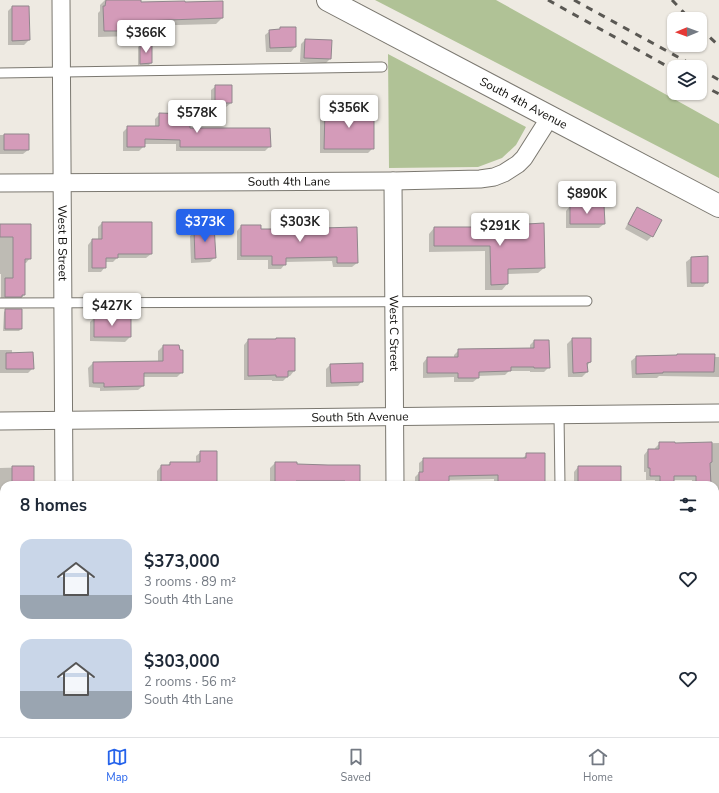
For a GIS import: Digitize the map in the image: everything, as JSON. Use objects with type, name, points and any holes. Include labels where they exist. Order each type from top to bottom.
[{"type":"street","name":"West B Street","points":[[61,0],[64,481]]},
{"type":"street","name":"South 4th Avenue","points":[[328,0],[719,206]]},
{"type":"street","name":"South 4th Lane","points":[[0,182],[393,181],[480,179],[494,177],[504,173],[518,164],[524,158],[550,117]]},
{"type":"street","name":"West C Street","points":[[393,181],[394,481]]},
{"type":"street","name":"South 5th Avenue","points":[[0,421],[719,413]]},
{"type":"lane","points":[[0,73],[382,67]]},
{"type":"lane","points":[[0,303],[587,301]]},
{"type":"lane","points":[[559,415],[560,481]]},
{"type":"green space","points":[[375,0],[496,0],[667,95],[667,100],[676,100],[719,124],[719,178]]},
{"type":"green space","points":[[388,54],[526,127],[516,145],[502,158],[478,167],[389,168]]},
{"type":"building","points":[[106,0],[141,0],[141,2],[223,1],[223,18],[141,21],[141,31],[104,31],[103,6],[105,6]]},
{"type":"building","points":[[12,6],[29,6],[30,40],[12,41]]},
{"type":"building","points":[[280,27],[296,27],[296,47],[270,48],[269,30],[280,29]]},
{"type":"building","points":[[305,39],[332,40],[331,59],[304,58]]},
{"type":"building","points":[[140,44],[152,44],[152,63],[140,64]]},
{"type":"building","points":[[215,85],[232,85],[232,103],[215,103]]},
{"type":"building","points":[[374,109],[374,149],[324,149],[325,110]]},
{"type":"building","points":[[159,113],[190,114],[190,128],[270,128],[271,147],[180,147],[180,140],[145,139],[145,147],[127,147],[127,126],[159,126]]},
{"type":"building","points":[[4,134],[29,134],[29,150],[4,150]]},
{"type":"building","points":[[570,205],[604,205],[605,224],[570,224]]},
{"type":"building","points":[[637,207],[662,220],[653,237],[628,224]]},
{"type":"building","points":[[102,222],[152,222],[152,254],[118,254],[118,258],[106,258],[106,268],[92,268],[92,239],[102,239]]},
{"type":"building","points":[[544,223],[545,268],[508,269],[508,284],[491,285],[490,246],[434,246],[434,227],[527,228],[527,224]]},
{"type":"building","points":[[0,224],[31,224],[31,259],[25,259],[25,295],[22,295],[22,297],[5,297],[5,278],[13,278],[13,237],[0,237]]},
{"type":"building","points":[[214,225],[216,258],[195,259],[194,230],[202,230],[202,226]]},
{"type":"building","points":[[241,225],[261,225],[261,229],[304,229],[304,225],[322,225],[322,228],[357,227],[358,263],[337,263],[337,257],[286,258],[286,265],[272,265],[272,256],[241,256]]},
{"type":"building","points":[[708,256],[708,283],[691,283],[691,257]]},
{"type":"building","points":[[5,309],[22,309],[22,329],[5,329]]},
{"type":"building","points":[[94,317],[131,317],[131,337],[94,337]]},
{"type":"building","points":[[295,338],[295,371],[288,371],[288,377],[276,377],[276,375],[248,376],[248,339]]},
{"type":"building","points":[[572,338],[591,338],[591,362],[587,363],[588,372],[573,373]]},
{"type":"building","points":[[534,340],[549,340],[550,368],[511,367],[511,371],[479,372],[479,378],[458,378],[458,373],[427,373],[427,357],[458,357],[458,349],[534,348]]},
{"type":"building","points":[[163,345],[179,345],[180,350],[183,350],[183,373],[144,373],[144,386],[104,387],[104,383],[93,383],[93,362],[163,361]]},
{"type":"building","points":[[33,352],[34,369],[6,369],[6,353]]},
{"type":"building","points":[[715,354],[714,372],[663,372],[636,374],[636,356]]},
{"type":"building","points":[[363,363],[363,382],[331,383],[330,364]]},
{"type":"building","points":[[659,442],[712,442],[712,462],[710,463],[711,481],[696,481],[696,476],[674,476],[674,481],[660,481],[660,476],[650,476],[650,468],[648,468],[648,449],[659,449]]},
{"type":"building","points":[[200,451],[217,451],[217,481],[161,481],[161,465],[170,465],[170,462],[200,462]]},
{"type":"building","points":[[526,453],[545,453],[545,481],[498,481],[498,475],[449,476],[449,481],[419,481],[419,472],[423,472],[423,458],[526,458]]},
{"type":"building","points":[[275,462],[297,462],[297,464],[360,465],[360,481],[275,481]]},
{"type":"building","points":[[12,466],[34,466],[34,481],[12,481]]},
{"type":"building","points":[[578,466],[621,466],[621,481],[578,481]]},
{"type":"railway","points":[[548,0],[667,66]]},
{"type":"railway","points":[[574,0],[683,60]]},
{"type":"railway","points":[[672,0],[683,12]]},
{"type":"railway","points":[[707,35],[719,46]]},
{"type":"railway","points":[[707,73],[719,80]]},
{"type":"railway","points":[[707,88],[719,94]]}]
